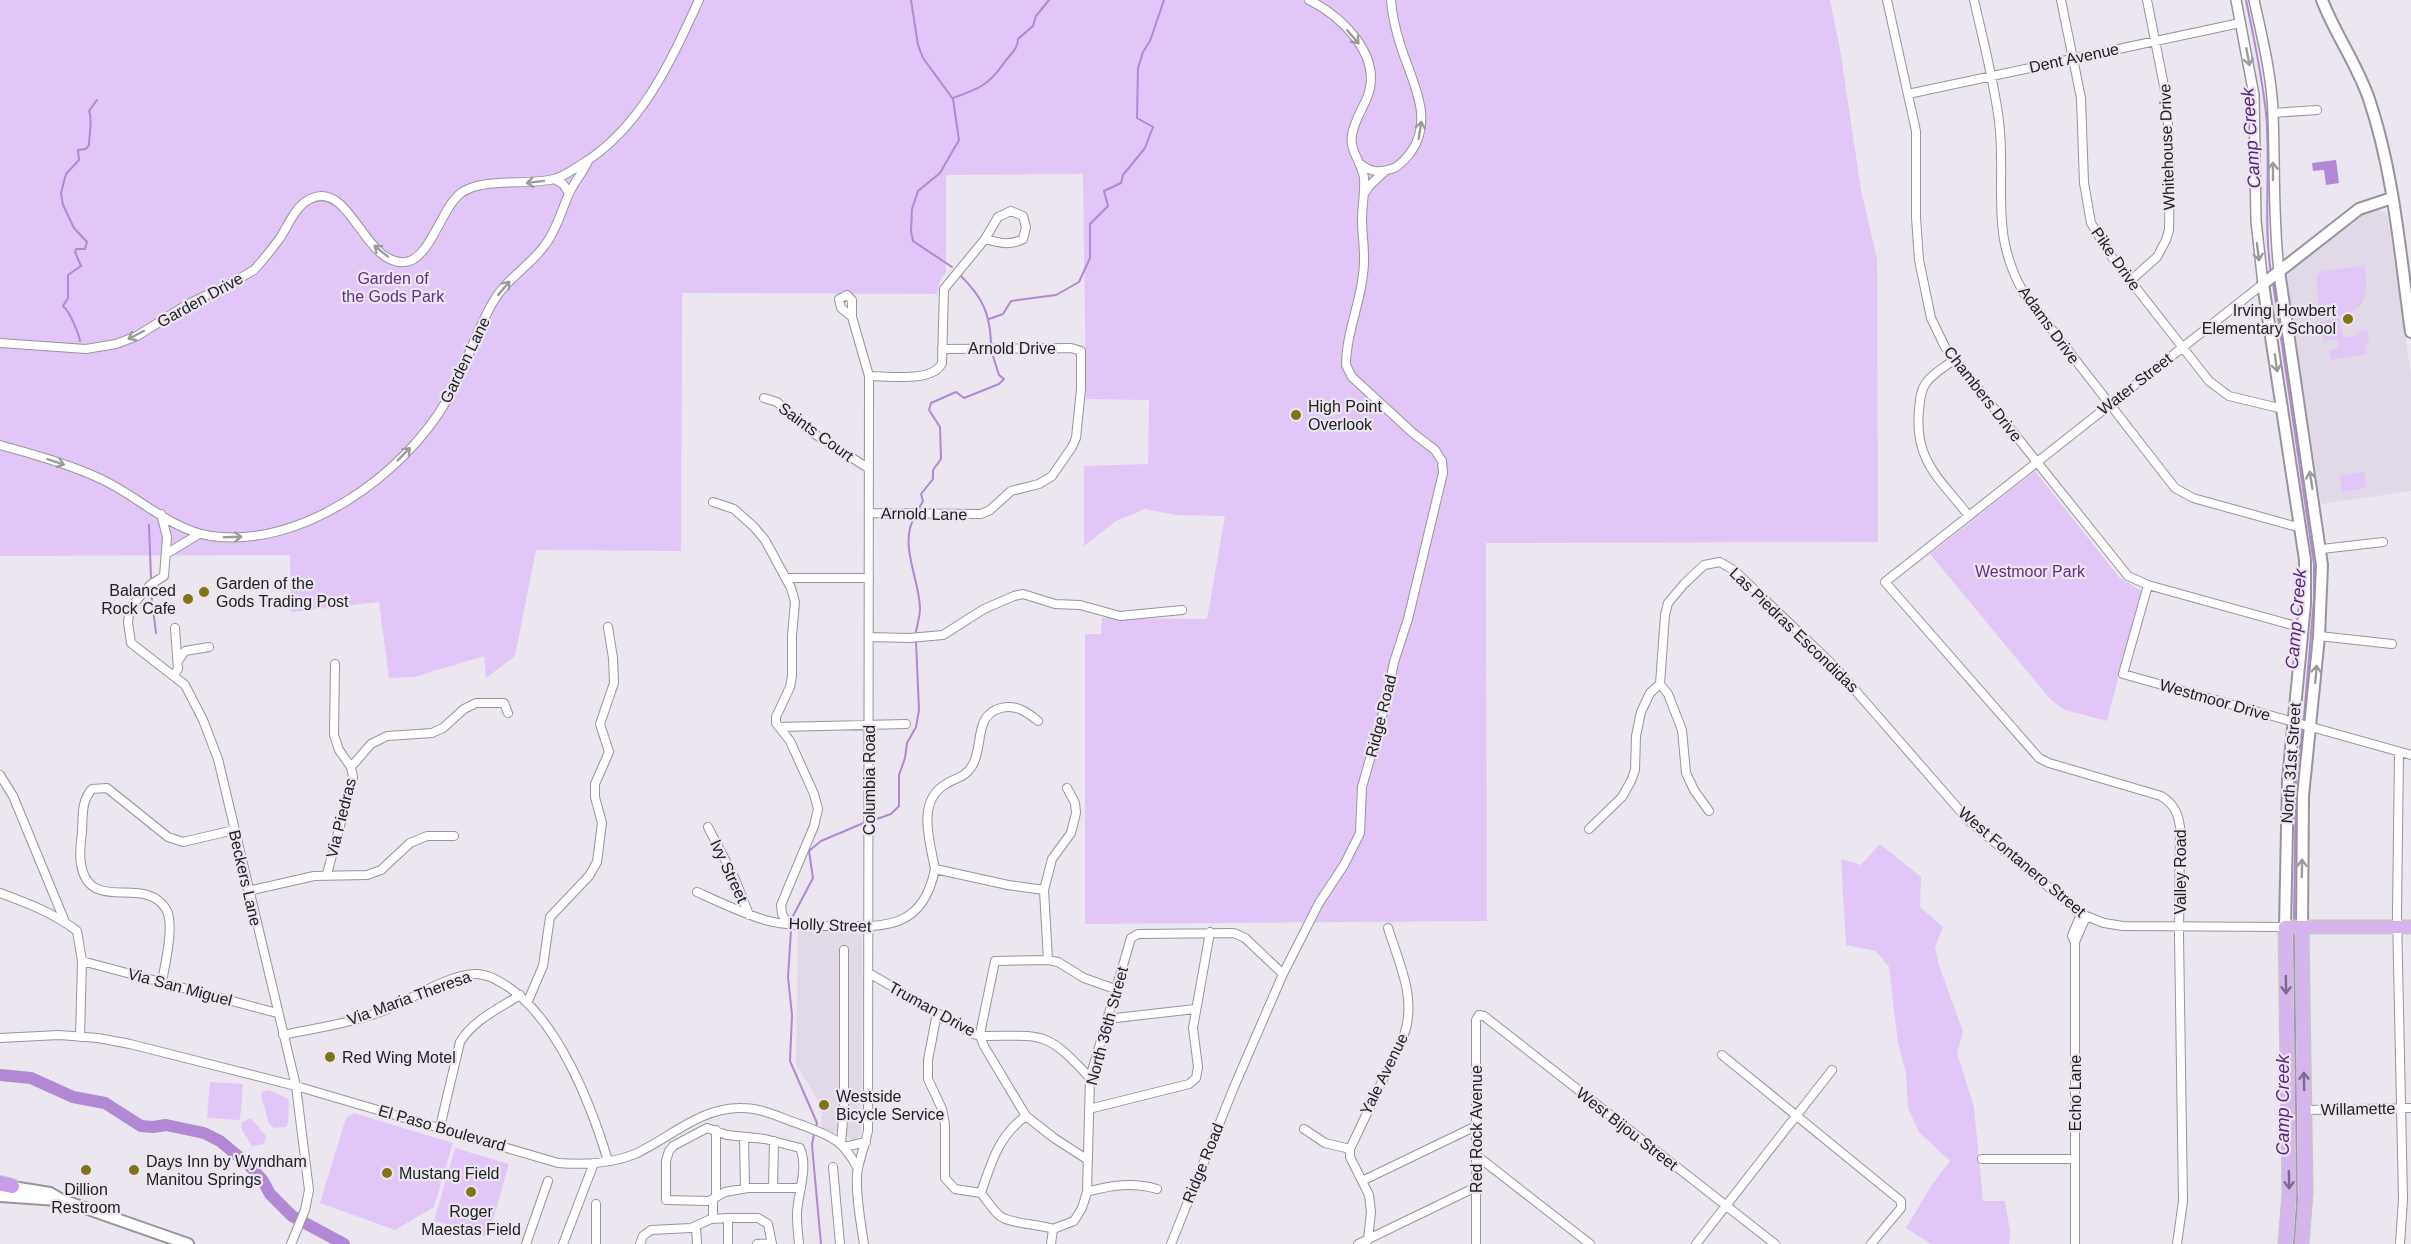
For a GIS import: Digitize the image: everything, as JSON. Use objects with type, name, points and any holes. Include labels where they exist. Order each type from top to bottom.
[{"type":"main road","points":[[2322,0],[2369,99],[2386,164],[2411,332]]},
{"type":"main road","name":"Water Street","points":[[2263,284],[2359,209],[2392,198]]},
{"type":"main road","name":"North 31st Street","points":[[2279,271],[2322,549],[2322,592],[2312,728],[2303,796],[2302,927],[2306,1193],[2302,1244]]},
{"type":"main road","name":"North 31st Street","points":[[2263,284],[2301,528],[2306,574],[2288,780],[2285,927],[2289,1194],[2285,1244]]},
{"type":"main road","name":"West Fontanero Street","points":[[2285,927],[2405,927]]},
{"type":"main road","points":[[4,1185],[50,1193],[62,1200],[188,1244]]},
{"type":"main road","points":[[0,1196],[62,1200]]},
{"type":"street","name":"Garden Drive","points":[[0,343],[86,349],[101,348],[126,341],[188,304],[254,270],[298,210],[310,199],[327,196],[334,200],[341,205],[363,234],[384,255],[404,262],[412,260],[424,249],[453,200],[467,189],[555,179],[588,161],[613,140],[663,76],[699,0]]},
{"type":"street","name":"Ridge Road","points":[[1171,1244],[1234,1087],[1283,974],[1319,903],[1352,851],[1360,833],[1362,787],[1386,702],[1394,662],[1408,619],[1443,473],[1442,461],[1435,450],[1413,434],[1387,407],[1352,377],[1346,365],[1363,280],[1364,257],[1362,217],[1364,177],[1353,148],[1352,134],[1369,94],[1372,78],[1370,63],[1362,46],[1339,20],[1325,8],[1309,0]]},
{"type":"street","points":[[1364,194],[1384,172],[1398,166],[1409,155],[1418,142],[1422,123],[1420,103],[1401,48],[1391,0]]},
{"type":"street","name":"Chambers Drive","points":[[1887,0],[1916,131],[1916,228],[1919,260],[1930,318],[1942,342],[2123,571],[2148,585],[2303,628]]},
{"type":"street","name":"Adams Drive","points":[[1974,0],[1999,118],[2000,217],[2008,260],[2017,282],[2032,306],[2179,491],[2193,498],[2301,528]]},
{"type":"street","name":"Pike Drive","points":[[2061,0],[2083,110],[2084,183],[2089,214],[2100,241],[2209,381],[2223,392],[2238,398],[2283,410]]},
{"type":"street","name":"Whitehouse Drive","points":[[2130,281],[2157,257],[2169,230],[2166,87],[2147,0]]},
{"type":"street","name":"North 31st Street","points":[[2236,0],[2254,95],[2256,221],[2263,284]]},
{"type":"street","name":"North 31st Street","points":[[2254,0],[2269,76],[2273,112],[2274,219],[2279,271]]},
{"type":"street","name":"Dent Avenue","points":[[1908,94],[2240,23]]},
{"type":"street","points":[[2273,112],[2317,110]]},
{"type":"street","name":"Garden Lane","points":[[0,445],[88,473],[181,527],[199,534],[238,537],[298,525],[333,509],[361,491],[402,457],[423,435],[446,402],[493,302],[503,287],[546,244],[558,223],[569,193],[588,161]]},
{"type":"street","points":[[1359,164],[1367,169],[1384,172]]},
{"type":"street","points":[[555,179],[563,184],[569,193]]},
{"type":"street","points":[[869,376],[921,376],[935,373],[942,363],[944,289],[1003,213],[1015,211],[1023,216],[1026,227],[1023,239],[1001,244],[985,239]]},
{"type":"street","name":"Water Street","points":[[1885,582],[2263,284]]},
{"type":"street","name":"Columbia Road","points":[[852,317],[869,376],[869,973],[866,1142],[858,1169],[860,1220],[864,1244]]},
{"type":"street","name":"Arnold Drive","points":[[942,349],[1071,348],[1081,351]]},
{"type":"street","name":"Arnold Lane","points":[[869,513],[981,514],[990,510],[1011,491],[1039,484],[1052,476],[1076,438],[1081,389],[1081,351]]},
{"type":"street","points":[[1955,359],[1932,376],[1924,386],[1921,394],[1918,433],[1921,450],[1927,463],[1969,516]]},
{"type":"street","name":"Saints Court","points":[[764,398],[777,402],[813,433],[868,468]]},
{"type":"street","points":[[713,501],[735,509],[765,540],[787,578],[795,602],[792,676],[790,687],[776,717],[776,723],[790,741],[814,794],[818,809],[814,826],[781,905],[782,914],[787,923]]},
{"type":"street","name":"Beckers Lane","points":[[161,514],[167,537],[164,576],[150,585],[133,602],[128,628],[131,643],[185,685],[213,744],[296,1086],[309,1187],[305,1210],[291,1244]]},
{"type":"street","points":[[166,554],[199,534]]},
{"type":"street","points":[[2322,549],[2383,542]]},
{"type":"street","name":"Las Piedras Escondidas","points":[[1660,684],[1665,615],[1668,603],[1699,569],[1709,563],[1720,562],[1735,571],[1834,666],[1862,697]]},
{"type":"street","points":[[787,578],[869,578]]},
{"type":"street","name":"Valley Road","points":[[1885,582],[2039,758],[2049,763],[2154,793],[2172,804],[2178,815],[2180,827],[2183,1201],[2177,1244]]},
{"type":"street","name":"Westmoor Drive","points":[[2148,585],[2123,674],[2411,755]]},
{"type":"street","points":[[868,637],[909,638],[944,635],[984,609],[1023,594],[1054,604],[1080,605],[1120,616],[1182,610]]},
{"type":"street","points":[[528,1001],[543,966],[550,917],[593,872],[600,850],[602,823],[595,797],[595,784],[609,752],[600,724],[614,683],[608,627]]},
{"type":"street","points":[[174,675],[178,669],[176,628]]},
{"type":"street","points":[[2319,636],[2392,644]]},
{"type":"street","points":[[177,661],[185,651],[209,647]]},
{"type":"street","points":[[335,664],[334,735],[339,750],[351,767]]},
{"type":"street","points":[[1589,829],[1622,797],[1631,781],[1635,770],[1636,736],[1641,712],[1650,693],[1660,684],[1668,694],[1682,730],[1686,773],[1709,811]]},
{"type":"street","name":"West Fontanero Street","points":[[1862,697],[1970,821],[2083,915],[2113,925],[2285,927]]},
{"type":"street","name":"Via Piedras","points":[[327,874],[353,777],[351,767],[371,744],[387,736],[432,733],[443,728],[464,709],[476,704],[504,703],[508,713]]},
{"type":"street","points":[[1038,721],[1028,713],[1009,706],[996,709],[987,717],[981,729],[972,766],[964,775],[939,788],[931,799],[927,824],[935,868],[1008,885],[1044,890]]},
{"type":"street","points":[[779,727],[906,724]]},
{"type":"street","points":[[2399,752],[2405,927],[2401,1108],[2403,1199],[2400,1244]]},
{"type":"street","points":[[0,776],[14,796],[65,922]]},
{"type":"street","points":[[162,981],[168,940],[168,913],[162,904],[146,895],[127,892],[103,893],[90,883],[81,864],[84,798],[92,789],[107,788],[168,837],[183,842],[234,830]]},
{"type":"street","points":[[1048,960],[1044,890],[1052,859],[1071,833],[1074,823],[1075,803],[1067,788]]},
{"type":"street","name":"Ivy Street","points":[[708,827],[735,879],[749,915]]},
{"type":"street","points":[[248,891],[299,878],[327,874],[367,875],[381,870],[410,843],[426,836],[454,836]]},
{"type":"street","name":"Holly Street","points":[[697,892],[749,915],[787,923],[869,927],[894,923],[909,915],[928,892],[935,868]]},
{"type":"street","points":[[0,893],[32,905],[77,931],[82,961],[80,1036]]},
{"type":"street","name":"Echo Lane","points":[[2075,1244],[2075,942],[2072,936],[2073,930],[2083,915]]},
{"type":"street","name":"Yale Avenue","points":[[1350,1149],[1404,1035],[1410,1016],[1410,1003],[1388,928]]},
{"type":"street","points":[[1089,1109],[1189,1084],[1198,1073],[1193,1040],[1195,1009],[1210,932],[1234,933],[1245,938],[1283,974]]},
{"type":"street","name":"North 36th Street","points":[[1053,1229],[1074,1221],[1088,1192],[1090,1078],[1115,989],[1134,936],[1210,932]]},
{"type":"street","points":[[844,950],[843,1145],[866,1142]]},
{"type":"street","points":[[1088,1160],[1026,1116],[980,1036],[995,961],[1048,960],[1065,965],[1084,978],[1115,989]]},
{"type":"street","name":"Via San Miguel","points":[[82,961],[277,1013]]},
{"type":"street","name":"Via Maria Theresa","points":[[283,1035],[383,1011],[465,975],[477,973],[489,976],[528,1001],[552,1033],[595,1119],[608,1161]]},
{"type":"street","name":"Truman Drive","points":[[869,973],[980,1036],[1029,1035],[1045,1039],[1061,1048],[1090,1078]]},
{"type":"street","points":[[440,1127],[460,1042],[477,1023],[520,995]]},
{"type":"street","points":[[1107,1019],[1195,1009]]},
{"type":"street","points":[[937,1013],[927,1071],[930,1087],[942,1110],[945,1125],[945,1178],[955,1189],[981,1193],[999,1216],[1053,1229],[1051,1244]]},
{"type":"street","name":"Red Rock Avenue","points":[[1476,1244],[1476,1020],[1479,1015]]},
{"type":"street","name":"West Bijou Street","points":[[1479,1015],[1484,1016],[1775,1244]]},
{"type":"street","name":"El Paso Boulevard","points":[[0,1038],[40,1035],[80,1036],[130,1044],[296,1086],[558,1162],[578,1165],[635,1154],[698,1118],[729,1108],[756,1109],[815,1130],[843,1145],[858,1169]]},
{"type":"street","points":[[1722,1055],[1901,1201],[1902,1204],[1871,1244]]},
{"type":"street","points":[[1696,1244],[1832,1071]]},
{"type":"street","name":"Willamette","points":[[2304,1110],[2411,1108]]},
{"type":"street","points":[[981,1193],[996,1149],[1017,1122],[1026,1116]]},
{"type":"street","points":[[1362,1181],[1476,1126]]},
{"type":"street","points":[[799,1244],[797,1216],[801,1188],[802,1152],[796,1146],[703,1129],[673,1146],[666,1161],[666,1200],[715,1198],[745,1188],[801,1188]]},
{"type":"street","points":[[713,1218],[716,1130]]},
{"type":"street","points":[[1304,1130],[1325,1143],[1350,1149],[1350,1157],[1369,1195],[1371,1207],[1364,1242]]},
{"type":"street","points":[[744,1138],[745,1188]]},
{"type":"street","points":[[773,1188],[774,1141]]},
{"type":"street","points":[[1476,1155],[1590,1244]]},
{"type":"street","points":[[1982,1159],[2075,1159]]},
{"type":"street","points":[[563,1244],[594,1163]]},
{"type":"street","points":[[833,1167],[840,1244]]},
{"type":"street","points":[[526,1244],[548,1181]]},
{"type":"street","points":[[1088,1192],[1118,1185],[1146,1186],[1157,1189]]},
{"type":"street","points":[[1364,1242],[1476,1187]]},
{"type":"street","points":[[596,1204],[596,1244]]},
{"type":"street","points":[[640,1244],[643,1236],[651,1230],[696,1227],[713,1218],[758,1218],[766,1221],[772,1244],[757,1244]]},
{"type":"street","points":[[728,1218],[728,1244]]},
{"type":"street","points":[[696,1227],[697,1244]]},
{"type":"shaded area","points":[[2336,160],[2339,183],[2326,185],[2324,170],[2313,171],[2312,163]]},
{"type":"shaded area","name":"Irving Howbert Elementary School","points":[[2376,208],[2386,213],[2388,219],[2411,375],[2411,491],[2321,504],[2286,277],[2287,273],[2365,211]]},
{"type":"shaded area","points":[[798,928],[855,930],[862,936],[861,1135],[855,1140],[822,1128],[821,1104],[796,1065]]},
{"type":"green space","name":"Garden of the Gods Park","points":[[0,0],[1830,0],[1840,49],[1861,190],[1877,259],[1878,542],[1486,543],[1487,921],[1085,924],[1085,634],[1101,634],[1102,618],[1207,619],[1225,516],[1176,515],[1145,509],[1116,521],[1084,546],[1084,466],[1148,464],[1149,400],[1086,399],[1083,174],[946,175],[946,272],[940,281],[937,294],[682,293],[681,551],[536,550],[515,656],[486,678],[484,656],[414,677],[389,678],[379,602],[291,612],[290,555],[0,556]]},
{"type":"green space","points":[[2364,265],[2366,290],[2359,306],[2344,315],[2320,319],[2316,276],[2320,272]]},
{"type":"green space","points":[[2339,318],[2343,338],[2359,335],[2359,332],[2367,330],[2369,344],[2365,345],[2366,354],[2331,360],[2329,350],[2339,348],[2338,339],[2324,341],[2320,321]]},
{"type":"green space","name":"Westmoor Park","points":[[2035,471],[2119,577],[2141,591],[2107,721],[2065,710],[2051,700],[1930,554]]},
{"type":"green space","points":[[2364,472],[2366,488],[2342,492],[2340,475]]},
{"type":"green space","points":[[1880,844],[1921,877],[1920,907],[1943,927],[1935,947],[1939,965],[1963,1032],[1957,1053],[1974,1107],[1983,1201],[2005,1201],[2010,1231],[2009,1244],[1931,1244],[1906,1228],[1931,1186],[1950,1161],[1919,1132],[1908,1108],[1906,1073],[1898,1043],[1889,967],[1876,951],[1846,945],[1841,859],[1861,865]]},
{"type":"green space","points":[[210,1082],[243,1084],[240,1120],[207,1118]]},
{"type":"green space","points":[[269,1090],[289,1099],[286,1127],[274,1128],[269,1124],[261,1095],[264,1091]]},
{"type":"green space","name":"Mustang Field","points":[[354,1113],[453,1143],[434,1207],[395,1230],[320,1203],[346,1118]]},
{"type":"green space","points":[[251,1118],[266,1136],[264,1144],[252,1146],[242,1130],[241,1123]]},
{"type":"green space","name":"Roger Maestas Field","points":[[455,1148],[509,1164],[488,1237],[434,1221]]},
{"type":"waterway","points":[[911,0],[918,45],[923,58],[953,99],[959,140],[940,173],[918,191],[912,209],[911,231],[913,241],[952,267]]},
{"type":"waterway","points":[[953,98],[976,89],[993,77],[1015,49],[1018,39],[1033,26],[1036,16],[1049,0]]},
{"type":"waterway","points":[[989,319],[1003,314],[1011,301],[1056,295],[1079,282],[1090,258],[1090,224],[1108,206],[1104,191],[1121,183],[1123,175],[1145,148],[1153,127],[1137,118],[1138,68],[1164,0]]},
{"type":"waterway","name":"Camp Creek","points":[[2246,0],[2266,113],[2271,274]]},
{"type":"waterway","points":[[80,341],[73,322],[63,306],[68,298],[68,275],[81,266],[75,252],[76,249],[85,249],[87,242],[74,228],[63,205],[61,193],[66,174],[79,160],[78,150],[86,149],[89,145],[91,123],[89,111],[97,100]]},
{"type":"waterway","points":[[961,276],[984,306],[991,343]]},
{"type":"waterway","name":"Camp Creek","points":[[2273,283],[2314,564],[2314,599],[2304,717],[2296,777],[2294,924]]},
{"type":"waterway","points":[[918,510],[923,501],[921,494],[933,479],[933,470],[941,459],[940,427],[929,410],[931,403],[956,392],[964,398],[999,384],[1004,379],[999,375],[992,353]]},
{"type":"waterway","points":[[915,516],[910,527],[909,550],[920,609],[916,632]]},
{"type":"waterway","points":[[149,525],[151,578]]},
{"type":"waterway","points":[[151,592],[156,633]]},
{"type":"waterway","points":[[871,821],[891,814],[899,806],[899,775],[907,743],[916,727],[919,710],[916,642]]},
{"type":"waterway","points":[[793,916],[813,878],[809,851],[821,841],[866,822]]},
{"type":"waterway","points":[[791,930],[788,977],[792,1015],[790,1061],[817,1123],[816,1128]]},
{"type":"waterway","name":"Camp Creek","points":[[2294,933],[2297,1205],[2294,1244]]},
{"type":"waterway","points":[[0,1075],[31,1078],[73,1097],[105,1103],[141,1126],[166,1125],[204,1133],[220,1141],[250,1166],[263,1181],[270,1194],[292,1216],[344,1244]]},
{"type":"waterway","points":[[814,1134],[812,1145],[821,1244]]},
{"type":"place","name":"Irving Howbert Elementary School","points":[[2348,319]]},
{"type":"place","name":"High Point Overlook","points":[[1296,415]]},
{"type":"place","name":"Garden of the Gods Trading Post","points":[[204,592]]},
{"type":"place","name":"Balanced Rock Cafe","points":[[188,599]]},
{"type":"place","name":"Red Wing Motel","points":[[330,1057]]},
{"type":"place","name":"Westside Bicycle Service","points":[[824,1105]]},
{"type":"place","name":"Dillion Restroom","points":[[86,1170]]},
{"type":"place","name":"Days Inn by Wyndham Manitou Springs","points":[[134,1170]]},
{"type":"place","name":"Mustang Field","points":[[387,1173]]},
{"type":"place","name":"Roger Maestas Field","points":[[471,1192]]}]
